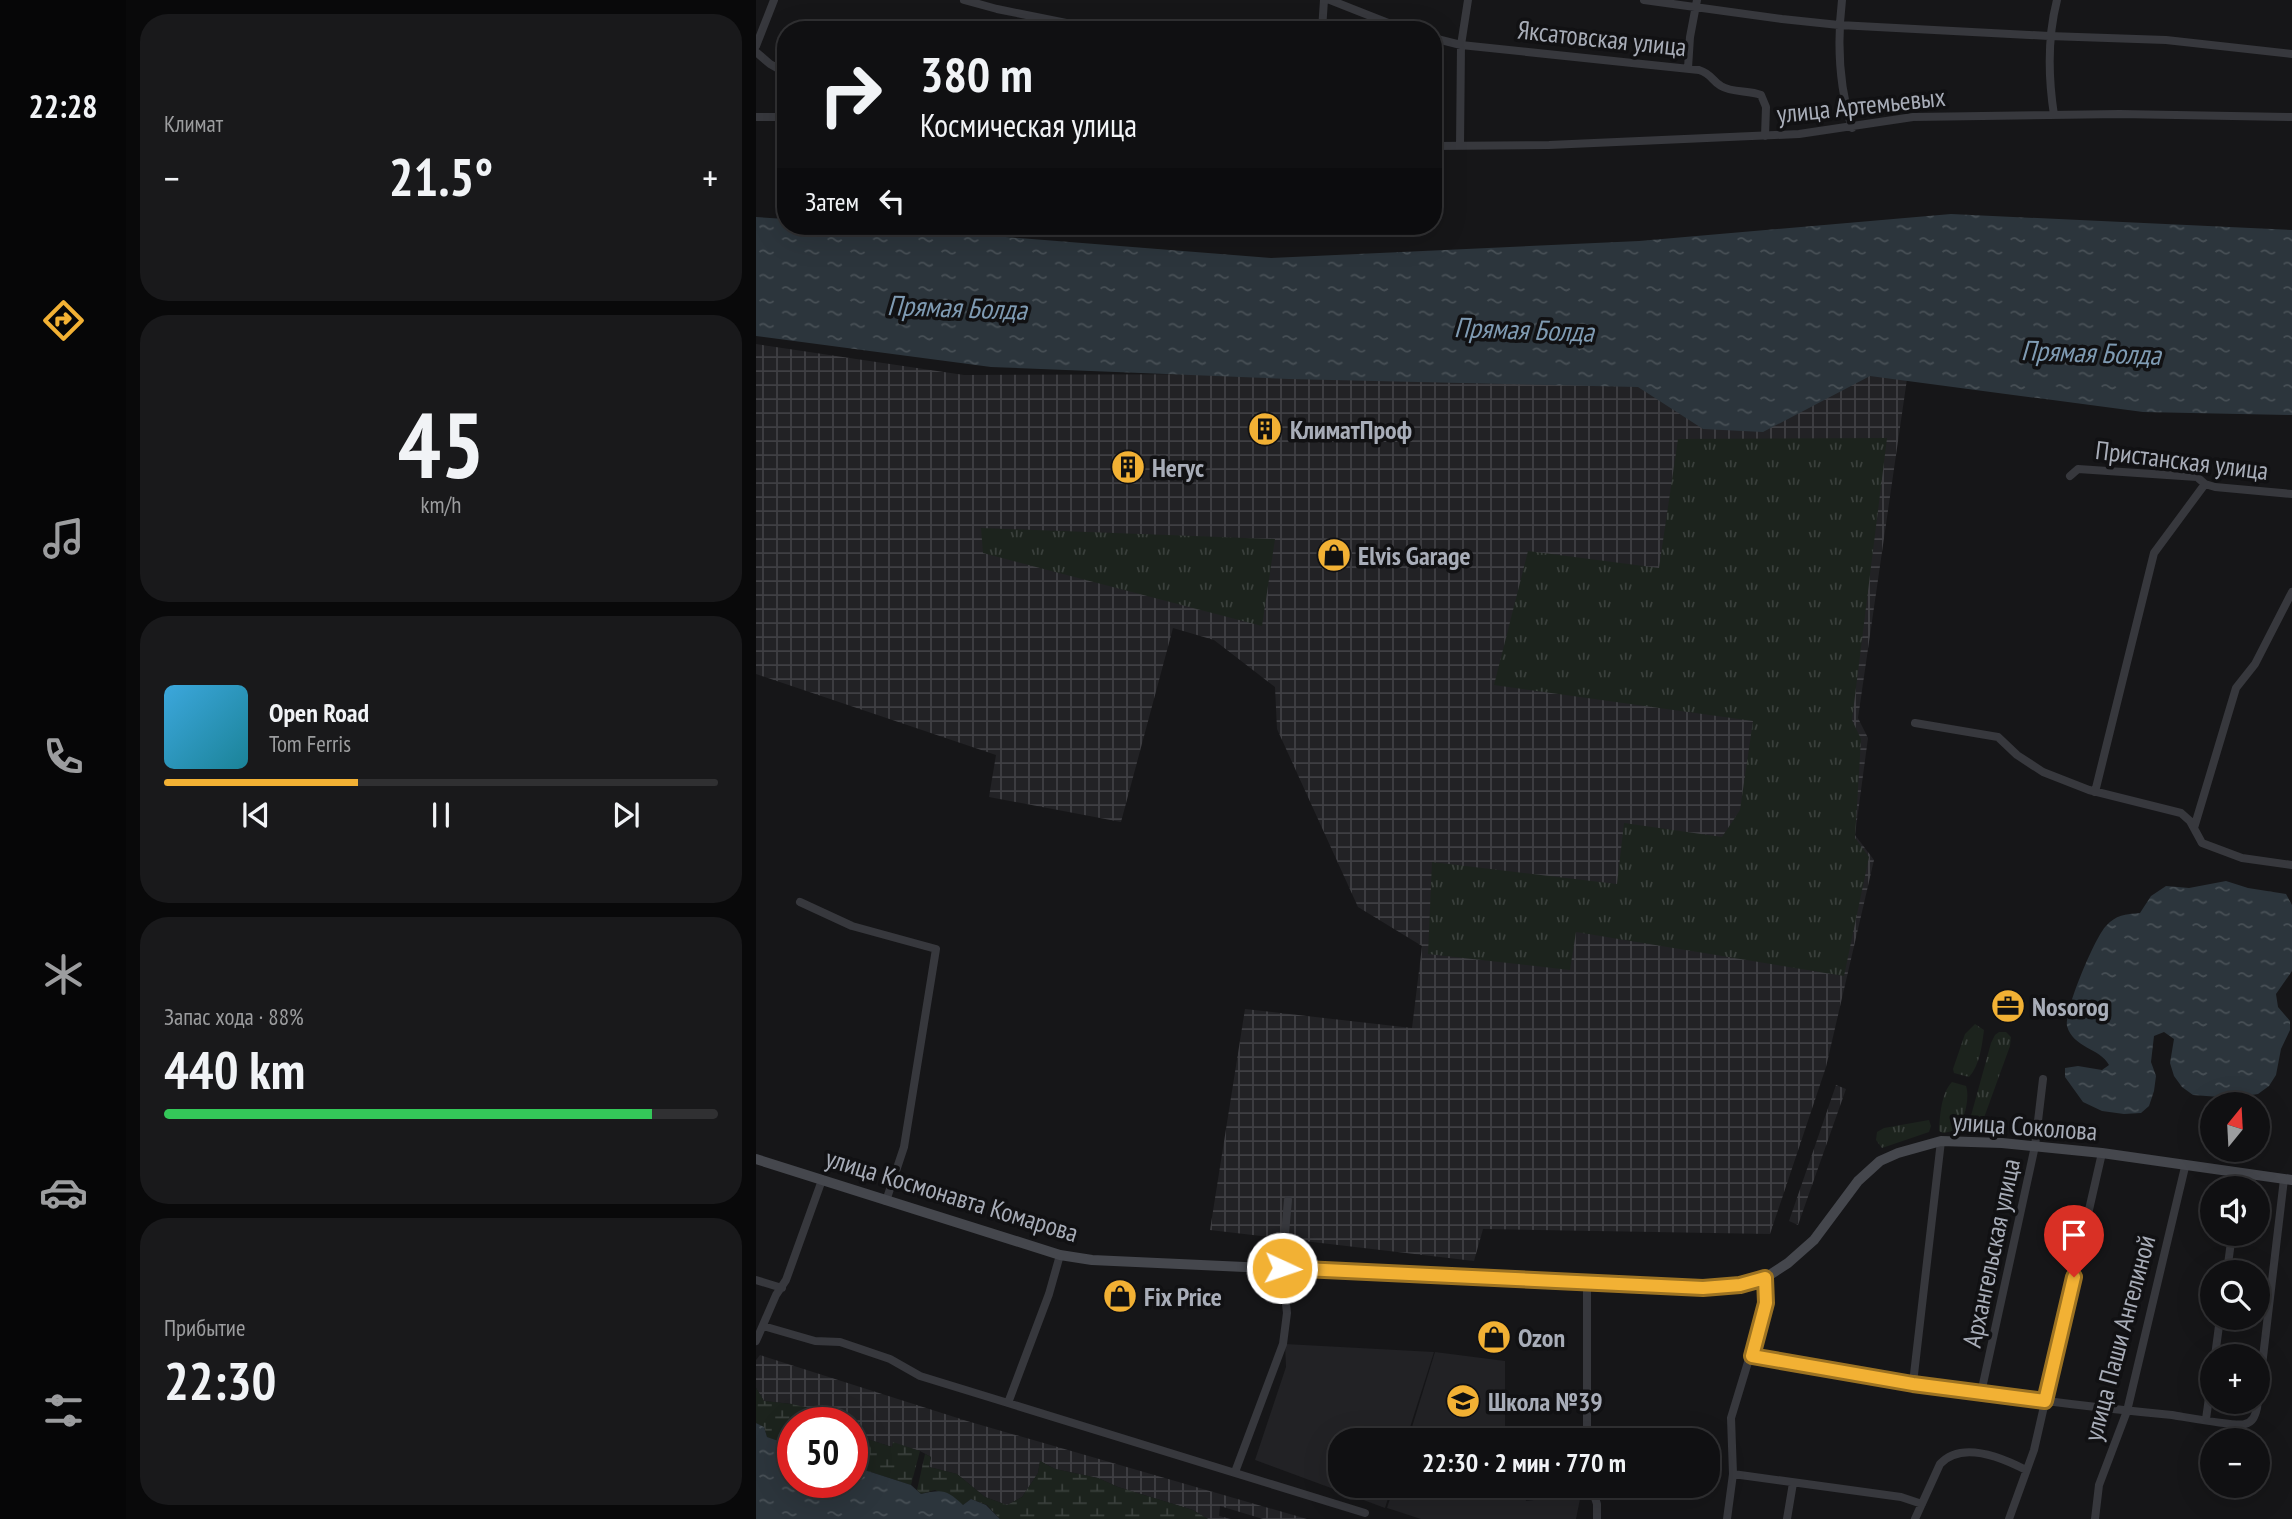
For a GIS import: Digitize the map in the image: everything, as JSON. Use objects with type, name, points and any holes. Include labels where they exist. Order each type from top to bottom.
[{"type":"main road","name":"улица Соколова","points":[[1765,1278],[1788,1263],[1814,1240],[1858,1181],[1880,1161],[1941,1141],[1962,1140],[2102,1153],[2288,1180]]},
{"type":"main road","name":"улица Космонавта Комарова","points":[[756,1159],[1060,1255],[1092,1260],[1703,1288],[1740,1285],[1765,1278]]},
{"type":"street","points":[[756,46],[774,0]]},
{"type":"street","points":[[964,0],[1056,21]]},
{"type":"street","points":[[997,9],[1000,0]]},
{"type":"street","points":[[1323,21],[1324,0]]},
{"type":"street","points":[[1330,0],[1383,21]]},
{"type":"street","points":[[1460,146],[1461,45],[1468,0]]},
{"type":"street","points":[[1644,0],[1697,4],[1839,25],[2166,40],[2292,54]]},
{"type":"street","points":[[1842,0],[1839,25],[1842,83],[1852,128]]},
{"type":"street","points":[[2054,115],[2050,88],[2049,36],[2057,0]]},
{"type":"street","points":[[1688,68],[1690,37],[1697,4]]},
{"type":"street","name":"Яксатовская улица","points":[[1442,40],[1461,45],[1688,68],[1708,73],[1724,88],[1761,95],[1766,107],[1765,136]]},
{"type":"street","points":[[756,52],[777,68]]},
{"type":"street","name":"улица Артемьевых","points":[[1442,145],[1549,145],[1765,136],[1852,128],[1913,117],[2120,114],[2292,117]]},
{"type":"street","points":[[756,117],[777,117]]},
{"type":"street","name":"Пристанская улица","points":[[2070,476],[2078,469],[2197,477],[2205,484],[2215,487],[2292,494]]},
{"type":"street","points":[[2095,792],[2154,553],[2205,484]]},
{"type":"street","points":[[2194,828],[2236,688],[2255,664],[2292,592]]},
{"type":"street","points":[[1915,723],[1998,737],[2017,755],[2043,772],[2095,792],[2181,814],[2190,821],[2202,843],[2242,858],[2292,865]]},
{"type":"street","points":[[800,902],[852,926],[936,949],[904,1147],[886,1201]]},
{"type":"street","name":"Архангельская улица","points":[[1981,1393],[2035,1146],[2043,1079]]},
{"type":"street","points":[[1913,1384],[1941,1141]]},
{"type":"street","points":[[2008,1519],[2026,1470],[2045,1401],[2102,1153]]},
{"type":"street","name":"улица Паши Ангелиной","points":[[2095,1519],[2099,1485],[2127,1411],[2185,1167]]},
{"type":"street","points":[[756,1341],[773,1301],[782,1288],[822,1180]]},
{"type":"street","points":[[1752,1356],[1913,1384],[2247,1424],[2253,1419],[2257,1408],[2288,1180]]},
{"type":"street","points":[[1234,1472],[1283,1344],[1286,1328],[1282,1268],[1288,1200]]},
{"type":"street","points":[[1008,1402],[1049,1294],[1060,1255]]},
{"type":"street","points":[[1727,1519],[1733,1474],[1731,1418],[1766,1303],[1765,1278]]},
{"type":"street","points":[[756,1280],[782,1288]]},
{"type":"street","points":[[1587,1282],[1587,1428]]},
{"type":"street","points":[[764,1326],[815,1341],[840,1342],[890,1359],[920,1376],[1365,1513]]},
{"type":"street","points":[[2206,1419],[2207,1414]]},
{"type":"street","points":[[1915,1519],[1945,1458],[1955,1454],[1993,1455],[2026,1470]]},
{"type":"street","points":[[1733,1474],[1901,1497],[1922,1504]]},
{"type":"street","points":[[1787,1519],[1793,1483]]},
{"type":"street","points":[[1595,1498],[1597,1519]]},
{"type":"shaded area","points":[[756,344],[964,375],[1908,372],[1858,718],[1868,738],[1855,835],[1874,860],[1826,1067],[1770,1234],[1483,1229],[1474,1261],[1210,1230],[1245,1009],[1412,1028],[1422,946],[1358,907],[1277,729],[1275,687],[1214,640],[1173,628],[1121,822],[989,797],[996,755],[756,674]]},
{"type":"shaded area","points":[[1836,1085],[1846,1089],[1798,1225],[1789,1221]]},
{"type":"shaded area","points":[[1285,1344],[1434,1352],[1410,1428],[1328,1428],[1328,1487],[1255,1460],[1286,1367]]},
{"type":"shaded area","name":"Школа №39","points":[[1435,1352],[1505,1361],[1505,1428],[1412,1428]]},
{"type":"shaded area","points":[[760,1355],[967,1421],[1307,1519],[1263,1519],[1220,1506],[1219,1516],[1231,1519],[1208,1519],[1193,1510],[1118,1487],[1098,1478],[1055,1469],[1040,1461],[1038,1473],[1022,1497],[1007,1505],[985,1497],[957,1474],[929,1467],[931,1457],[920,1451],[893,1443],[892,1447],[868,1439],[868,1407],[804,1407],[764,1401],[756,1388],[756,1360]]},
{"type":"shaded area","points":[[1358,1498],[1388,1498],[1385,1508]]},
{"type":"shaded area","name":"Школа №39","points":[[1390,1498],[1526,1498],[1526,1501],[1580,1498],[1576,1519],[1421,1519],[1387,1508]]},
{"type":"green space","points":[[1887,438],[1852,720],[1861,739],[1855,838],[1869,857],[1844,976],[1576,932],[1570,970],[1428,954],[1432,862],[1617,884],[1624,823],[1722,837],[1740,810],[1753,721],[1494,685],[1528,551],[1659,568],[1678,439]]},
{"type":"green space","points":[[981,528],[1275,539],[1262,626],[983,553]]},
{"type":"green space","points":[[1975,1024],[1984,1030],[1978,1061],[1969,1077],[1954,1073],[1953,1069],[1965,1034]]},
{"type":"green space","points":[[1999,1032],[2006,1032],[2011,1037],[2010,1046],[1981,1126],[1971,1128],[1969,1123],[1991,1043]]},
{"type":"green space","points":[[1952,1082],[1966,1086],[1967,1103],[1958,1126],[1943,1133],[1939,1131],[1942,1105],[1945,1092]]},
{"type":"green space","points":[[1929,1120],[1929,1132],[1882,1148],[1876,1140],[1877,1132],[1884,1128]]},
{"type":"green space","points":[[756,1388],[764,1401],[804,1407],[777,1407],[777,1440],[767,1437],[764,1427],[756,1423]]},
{"type":"green space","points":[[868,1439],[892,1447],[893,1442],[920,1451],[911,1485],[868,1471]]},
{"type":"green space","points":[[925,1454],[931,1457],[929,1467],[957,1474],[985,1497],[1007,1505],[1022,1497],[1038,1473],[1040,1461],[1055,1469],[1098,1478],[1118,1487],[1193,1510],[1208,1519],[1000,1519],[987,1505],[971,1499],[963,1505],[935,1490],[921,1494],[917,1490]]},
{"type":"water","name":"Прямая Болда","points":[[1951,214],[2292,230],[2292,415],[2143,412],[1870,376],[1763,432],[1703,429],[1638,387],[1289,379],[991,367],[756,336],[756,217],[777,218],[777,235],[981,235],[1271,258],[1639,241]]},
{"type":"water","points":[[2226,881],[2248,888],[2286,894],[2292,905],[2292,971],[2276,994],[2278,1007],[2290,1021],[2290,1030],[2281,1049],[2276,1075],[2269,1086],[2261,1092],[2200,1092],[2200,1096],[2193,1095],[2182,1087],[2174,1076],[2170,1063],[2174,1039],[2164,1032],[2154,1036],[2151,1062],[2156,1076],[2149,1106],[2141,1113],[2102,1111],[2083,1102],[2065,1077],[2065,1068],[2078,1066],[2102,1070],[2109,1065],[2105,1059],[2075,1039],[2067,1026],[2070,1006],[2081,974],[2101,933],[2110,922],[2117,917],[2140,913],[2151,896],[2166,886],[2189,888]]},
{"type":"water","points":[[756,1423],[764,1427],[767,1437],[777,1440],[777,1498],[868,1498],[868,1471],[911,1485],[921,1494],[944,1492],[963,1505],[971,1499],[986,1505],[1000,1519],[756,1519]]},
{"type":"place","name":"КлиматПроф","points":[[1265,429]]},
{"type":"place","name":"Негус","points":[[1128,467]]},
{"type":"place","name":"Elvis Garage","points":[[1334,555]]},
{"type":"place","name":"Nosorog","points":[[2008,1006]]},
{"type":"place","name":"Fix Price","points":[[1120,1296]]},
{"type":"place","name":"Ozon","points":[[1494,1337]]},
{"type":"place","name":"Школа №39","points":[[1463,1401]]},
{"type":"route","points":[[1282,1268],[1703,1288],[1740,1285],[1765,1278],[1766,1303],[1752,1356],[1913,1384],[2045,1401],[2074,1277]]}]
